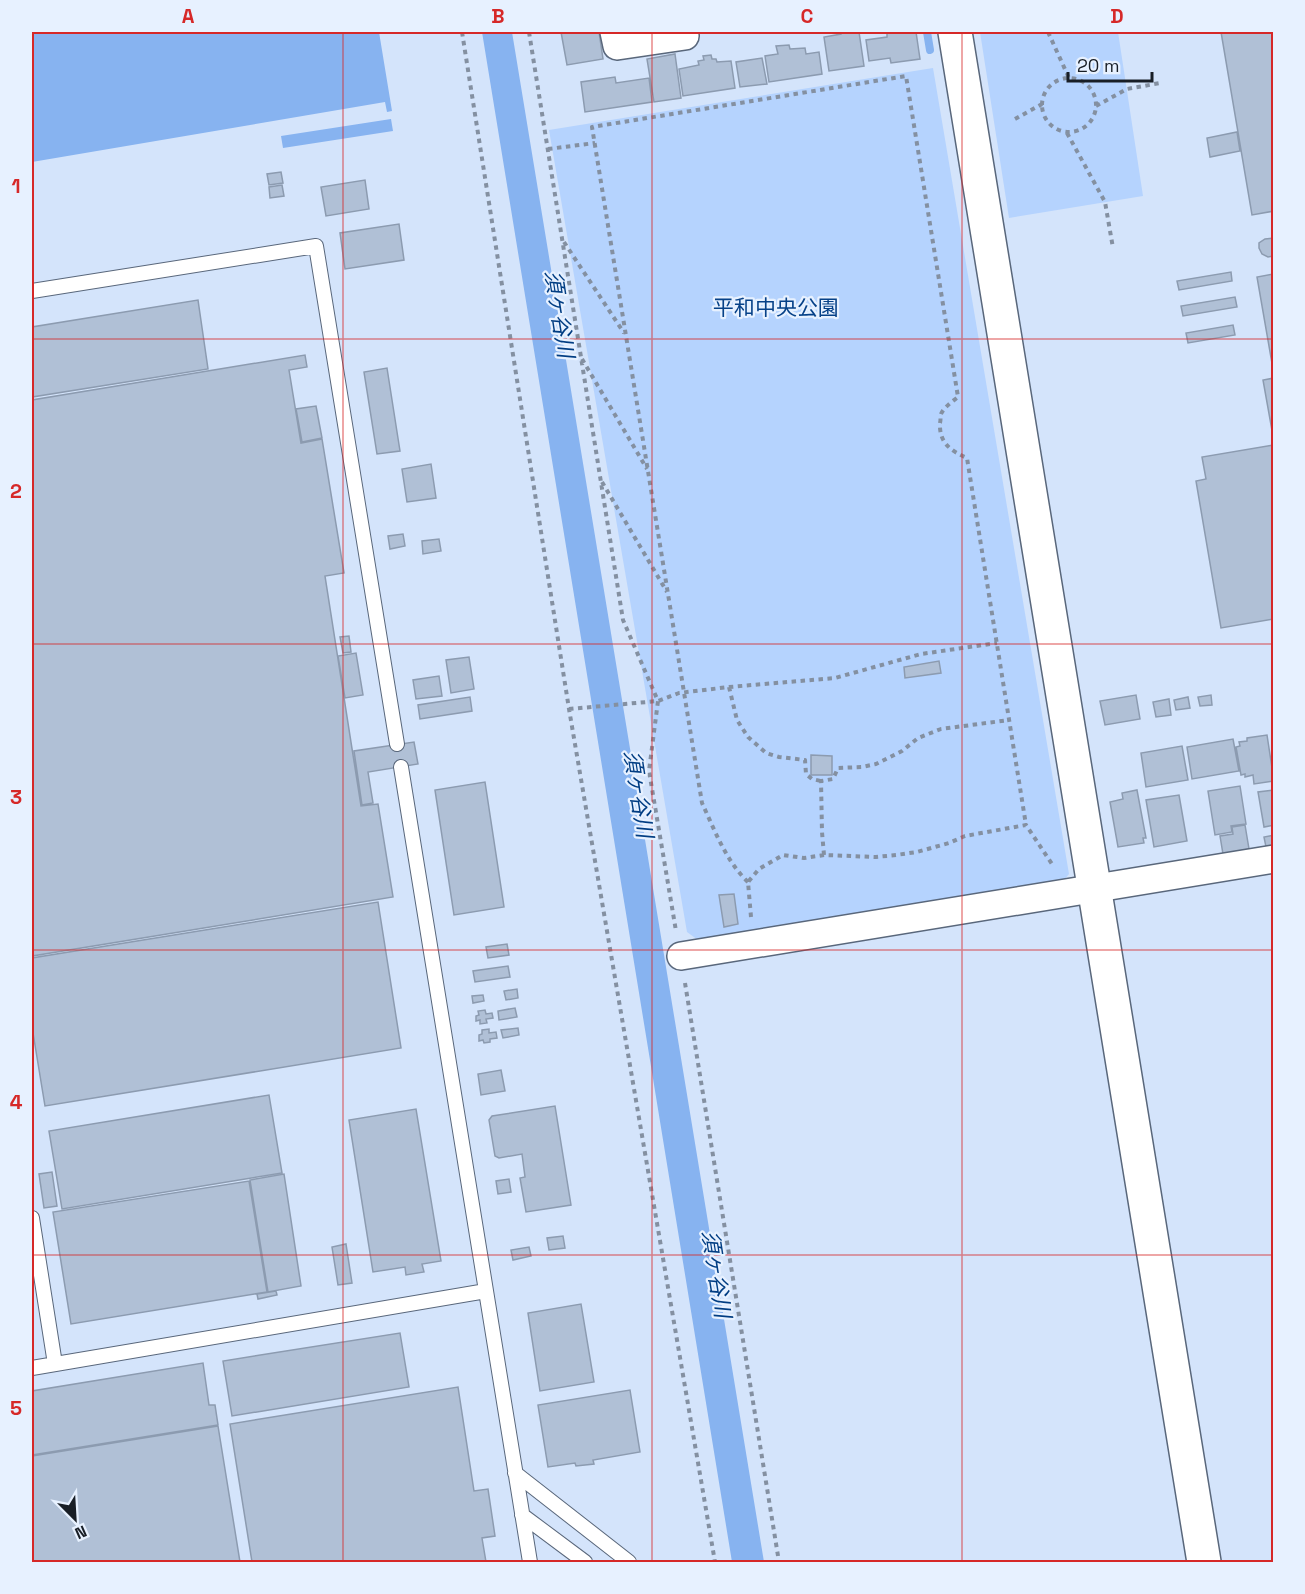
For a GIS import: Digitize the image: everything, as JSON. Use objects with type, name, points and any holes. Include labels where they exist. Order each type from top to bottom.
[{"type":"street","points":[[615,32],[617,46],[685,36],[684,32]]},
{"type":"street","points":[[955,32],[1204,1563]]},
{"type":"street","points":[[681,956],[1274,859]]},
{"type":"lane","points":[[32,291],[316,246],[397,744]]},
{"type":"lane","points":[[401,767],[530,1563]]},
{"type":"lane","points":[[32,1218],[55,1365]]},
{"type":"lane","points":[[32,1368],[486,1291]]},
{"type":"lane","points":[[515,1473],[629,1563]]},
{"type":"lane","points":[[522,1515],[585,1563]]},
{"type":"path","points":[[462,32],[569,709],[715,1563]]},
{"type":"path","points":[[529,32],[623,620],[658,701],[649,771],[779,1563]]},
{"type":"path","points":[[1048,32],[1069,78]]},
{"type":"path","points":[[748,882],[737,872],[702,803],[592,127],[906,76],[958,397],[941,414],[940,428],[944,442],[953,452],[968,458],[1026,825],[1055,868],[1094,888]]},
{"type":"path","points":[[1069,78],[1079,80],[1089,86],[1096,106],[1094,117],[1087,125],[1078,131],[1067,132],[1054,128],[1045,117],[1042,104],[1046,91],[1056,82],[1069,78]]},
{"type":"path","points":[[1096,106],[1127,89],[1160,83]]},
{"type":"path","points":[[1015,119],[1042,104]]},
{"type":"path","points":[[1067,132],[1105,202],[1113,248]]},
{"type":"path","points":[[548,149],[595,143]]},
{"type":"path","points":[[562,240],[626,336]]},
{"type":"path","points":[[581,357],[649,473]]},
{"type":"path","points":[[600,479],[669,595]]},
{"type":"path","points":[[569,709],[658,701],[684,693],[729,687],[835,678],[921,654],[997,643]]},
{"type":"path","points":[[729,687],[737,720],[748,737],[766,753],[805,760],[806,774],[812,779],[821,781],[833,779],[838,768],[876,764],[902,751],[918,738],[941,729],[1009,720]]},
{"type":"path","points":[[821,781],[824,855]]},
{"type":"path","points":[[755,944],[749,907],[748,882],[759,869],[783,855],[804,858],[824,855],[876,857],[896,855],[949,843],[965,836],[1026,825]]},
{"type":"green space","points":[[980,32],[1118,32],[1143,196],[1009,218]]},
{"type":"green space","name":"平和中央公園","points":[[933,68],[1069,874],[1063,881],[698,940],[687,932],[549,130]]},
{"type":"shaded area","points":[[32,32],[379,32],[392,111],[387,112],[385,102],[32,162]]},
{"type":"shaded area","points":[[482,32],[512,32],[764,1562],[732,1562]]},
{"type":"shaded area","points":[[391,119],[393,131],[283,148],[281,136]]},
{"type":"building","points":[[561,32],[599,32],[603,59],[567,65]]},
{"type":"building","points":[[841,32],[859,32],[864,66],[829,71],[824,37],[841,34]]},
{"type":"building","points":[[887,32],[916,32],[920,59],[891,63],[890,58],[869,61],[866,40],[887,37]]},
{"type":"building","points":[[1221,32],[1274,32],[1274,211],[1252,215]]},
{"type":"building","points":[[789,45],[790,49],[805,48],[806,54],[819,52],[822,74],[769,82],[765,56],[778,54],[776,46]]},
{"type":"building","points":[[675,54],[681,98],[654,102],[647,59]]},
{"type":"building","points":[[711,55],[712,59],[716,59],[717,62],[731,61],[735,88],[683,96],[679,69],[699,65],[698,61],[704,60],[703,56]]},
{"type":"building","points":[[762,58],[767,84],[740,87],[736,62]]},
{"type":"building","points":[[615,77],[616,83],[649,78],[652,102],[585,112],[581,82]]},
{"type":"building","points":[[1237,132],[1240,151],[1210,157],[1207,138]]},
{"type":"building","points":[[281,172],[283,183],[269,185],[267,174]]},
{"type":"building","points":[[365,180],[369,209],[326,216],[321,187]]},
{"type":"building","points":[[282,185],[284,196],[270,198],[269,187]]},
{"type":"building","points":[[399,224],[404,260],[345,269],[340,233]]},
{"type":"building","points":[[1274,238],[1274,256],[1268,257],[1262,254],[1259,243],[1265,239]]},
{"type":"building","points":[[1231,272],[1232,281],[1179,290],[1177,281]]},
{"type":"building","points":[[1274,274],[1274,375],[1257,277]]},
{"type":"building","points":[[1235,297],[1237,307],[1183,316],[1181,306]]},
{"type":"building","points":[[198,300],[208,369],[32,397],[32,327]]},
{"type":"building","points":[[1233,325],[1235,335],[1188,343],[1186,333]]},
{"type":"building","points":[[305,355],[307,367],[289,370],[301,443],[322,439],[344,573],[325,576],[361,806],[378,804],[393,897],[32,956],[32,400]]},
{"type":"building","points":[[387,368],[400,451],[377,454],[364,372]]},
{"type":"building","points":[[1274,378],[1274,436],[1273,436],[1263,380]]},
{"type":"building","points":[[316,406],[322,438],[302,442],[296,409]]},
{"type":"building","points":[[1274,445],[1274,619],[1221,628],[1196,481],[1206,479],[1202,457]]},
{"type":"building","points":[[431,464],[436,498],[407,502],[402,469]]},
{"type":"building","points":[[403,534],[405,546],[390,549],[388,536]]},
{"type":"building","points":[[439,539],[441,551],[423,554],[422,541]]},
{"type":"building","points":[[349,636],[351,652],[343,653],[340,637]]},
{"type":"building","points":[[356,653],[363,695],[345,698],[338,656]]},
{"type":"building","points":[[469,657],[474,689],[451,693],[446,660]]},
{"type":"building","points":[[939,661],[941,673],[905,678],[904,667]]},
{"type":"building","points":[[439,676],[442,696],[416,699],[413,680]]},
{"type":"building","points":[[1136,695],[1140,719],[1105,725],[1100,701]]},
{"type":"building","points":[[1211,695],[1212,705],[1200,706],[1198,697]]},
{"type":"building","points":[[470,697],[472,711],[420,719],[418,705]]},
{"type":"building","points":[[1188,697],[1190,708],[1176,710],[1174,700]]},
{"type":"building","points":[[1169,699],[1171,715],[1156,717],[1153,702]]},
{"type":"building","points":[[1267,735],[1274,781],[1254,784],[1253,775],[1245,777],[1245,774],[1241,775],[1236,747],[1240,746],[1239,742],[1247,741],[1247,738]]},
{"type":"building","points":[[1233,739],[1239,771],[1192,779],[1187,747]]},
{"type":"building","points":[[414,742],[418,764],[368,772],[373,803],[362,805],[354,751]]},
{"type":"building","points":[[1182,746],[1188,780],[1146,787],[1141,753]]},
{"type":"building","points":[[811,755],[832,756],[832,775],[811,775]]},
{"type":"building","points":[[485,782],[504,907],[454,915],[435,790]]},
{"type":"building","points":[[1240,786],[1246,824],[1231,826],[1232,832],[1215,835],[1208,791]]},
{"type":"building","points":[[1137,790],[1146,838],[1143,838],[1144,843],[1118,847],[1110,802],[1123,799],[1122,793]]},
{"type":"building","points":[[1274,790],[1274,825],[1264,827],[1258,792]]},
{"type":"building","points":[[1179,795],[1187,841],[1154,847],[1146,800]]},
{"type":"building","points":[[1245,825],[1249,849],[1223,854],[1220,836],[1233,834],[1232,827]]},
{"type":"building","points":[[1274,835],[1274,846],[1266,847],[1264,837]]},
{"type":"building","points":[[734,894],[738,924],[724,927],[719,895]]},
{"type":"building","points":[[378,902],[401,1048],[45,1106],[32,1033],[32,958]]},
{"type":"building","points":[[507,944],[509,955],[488,958],[486,947]]},
{"type":"building","points":[[508,966],[510,977],[475,982],[473,971]]},
{"type":"building","points":[[517,989],[518,998],[506,1000],[504,991]]},
{"type":"building","points":[[483,995],[484,1001],[473,1003],[472,996]]},
{"type":"building","points":[[515,1008],[517,1017],[499,1020],[498,1011]]},
{"type":"building","points":[[485,1010],[486,1014],[492,1013],[493,1018],[486,1019],[487,1023],[480,1024],[480,1020],[476,1021],[476,1016],[479,1015],[478,1011]]},
{"type":"building","points":[[518,1028],[519,1035],[503,1038],[501,1030]]},
{"type":"building","points":[[489,1029],[489,1033],[496,1032],[497,1038],[484,1043],[483,1040],[479,1041],[482,1030]]},
{"type":"building","points":[[501,1070],[505,1091],[481,1095],[478,1074]]},
{"type":"building","points":[[269,1095],[282,1173],[62,1209],[49,1131]]},
{"type":"building","points":[[555,1106],[571,1205],[526,1212],[520,1178],[525,1177],[522,1154],[499,1158],[495,1156],[489,1120],[492,1116]]},
{"type":"building","points":[[416,1109],[441,1261],[422,1264],[424,1272],[406,1275],[405,1267],[373,1272],[349,1120]]},
{"type":"building","points":[[52,1172],[57,1206],[44,1208],[39,1174]]},
{"type":"building","points":[[284,1174],[301,1286],[268,1292],[250,1180]]},
{"type":"building","points":[[509,1179],[511,1192],[498,1194],[496,1181]]},
{"type":"building","points":[[249,1181],[267,1292],[71,1324],[53,1212]]},
{"type":"building","points":[[563,1236],[565,1248],[549,1250],[547,1238]]},
{"type":"building","points":[[346,1244],[352,1283],[338,1285],[332,1247]]},
{"type":"building","points":[[529,1247],[531,1256],[513,1260],[511,1250]]},
{"type":"building","points":[[276,1291],[277,1295],[258,1299],[257,1294]]},
{"type":"building","points":[[581,1304],[594,1382],[540,1391],[528,1313]]},
{"type":"building","points":[[400,1333],[409,1387],[232,1416],[223,1361]]},
{"type":"building","points":[[203,1363],[209,1405],[215,1405],[218,1425],[32,1455],[32,1391]]},
{"type":"building","points":[[458,1387],[474,1491],[488,1489],[495,1536],[482,1538],[486,1562],[252,1562],[230,1424]]},
{"type":"building","points":[[630,1390],[640,1452],[593,1460],[594,1464],[576,1466],[575,1463],[548,1467],[538,1405]]},
{"type":"building","points":[[218,1426],[240,1562],[32,1562],[32,1456]]},
{"type":"waterway","points":[[927,32],[930,50]]},
{"type":"water label","name":"須ヶ谷川","points":[[560,314]]},
{"type":"water label","name":"須ヶ谷川","points":[[639,794]]},
{"type":"water label","name":"須ヶ谷川","points":[[717,1274]]}]
